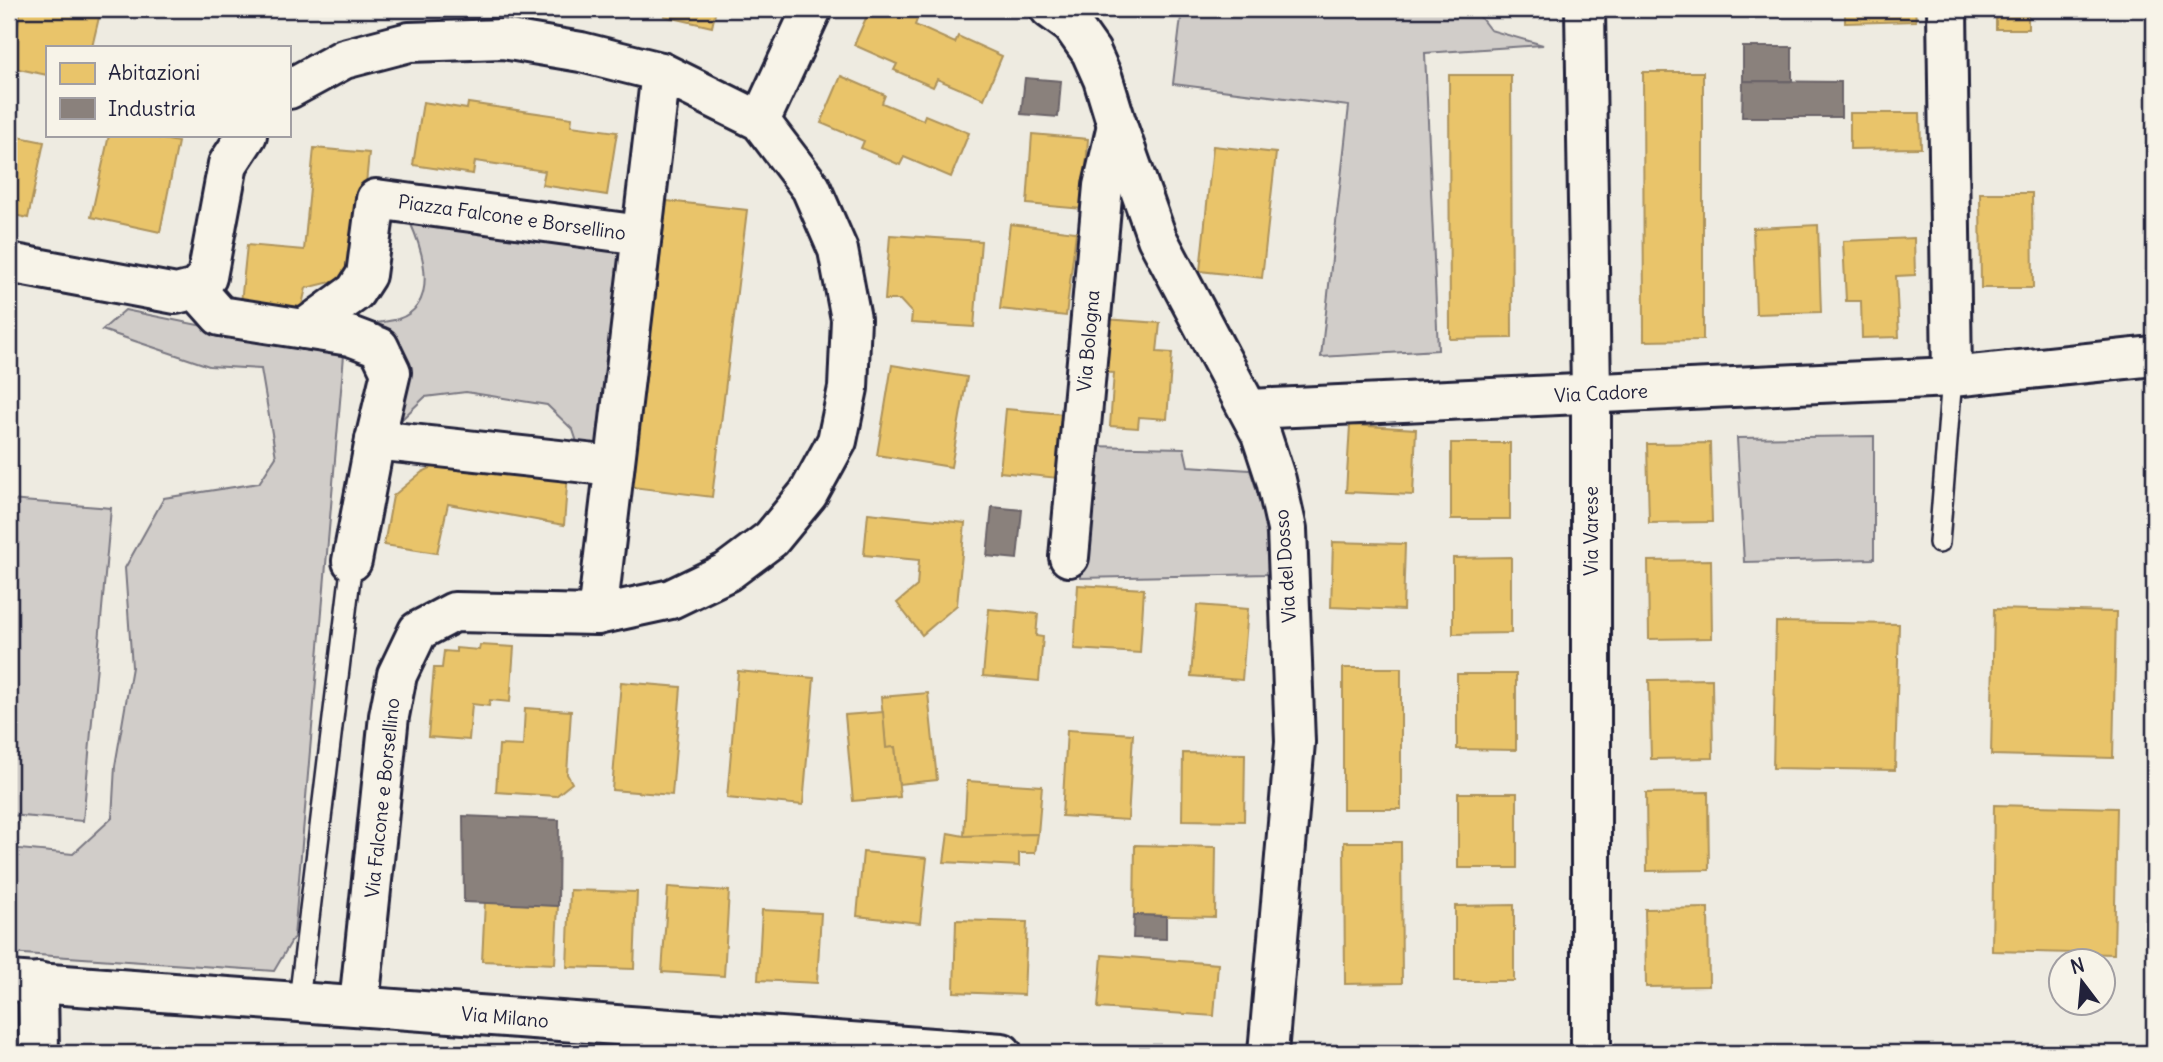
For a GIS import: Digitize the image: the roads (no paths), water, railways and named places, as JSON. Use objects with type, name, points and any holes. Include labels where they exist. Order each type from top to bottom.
[{"type":"street","points":[[760,121],[812,9]]},
{"type":"street","name":"Via del Dosso","points":[[1050,9],[1072,25],[1091,52],[1103,79],[1157,238],[1261,434],[1276,480],[1287,529],[1295,742],[1268,1053]]},
{"type":"street","name":"Via Varese","points":[[1585,9],[1591,394],[1591,1053]]},
{"type":"street","points":[[1947,9],[1952,377]]},
{"type":"street","name":"Via Falcone e Borsellino","points":[[290,88],[344,59],[410,42],[503,39],[581,52],[662,72],[760,121],[811,188],[838,250],[851,319],[848,388],[837,441],[808,494],[771,539],[727,572],[671,599],[597,615],[454,612],[418,631],[397,675],[388,716],[359,1005]]},
{"type":"street","name":"Piazza Falcone e Borsellino","points":[[597,615],[640,234],[662,72]]},
{"type":"street","name":"Via Bologna","points":[[1069,557],[1102,186],[1117,125]]},
{"type":"street","points":[[9,262],[176,294],[196,289],[207,277],[228,164],[246,136]]},
{"type":"street","name":"Piazza Falcone e Borsellino","points":[[304,328],[355,292],[366,275],[376,199],[640,234]]},
{"type":"street","points":[[196,289],[220,316],[350,336],[379,347],[391,372],[352,561]]},
{"type":"street","name":"Via Cadore","points":[[1250,409],[1952,377],[2154,356]]},
{"type":"street","points":[[375,440],[614,466]]},
{"type":"street","points":[[23,981],[39,1053]]},
{"type":"street","name":"Via Milano","points":[[23,981],[359,1005],[618,1040],[1002,1053]]},
{"type":"lane","points":[[1939,543],[1952,377]]},
{"type":"lane","points":[[299,1001],[352,561]]}]
